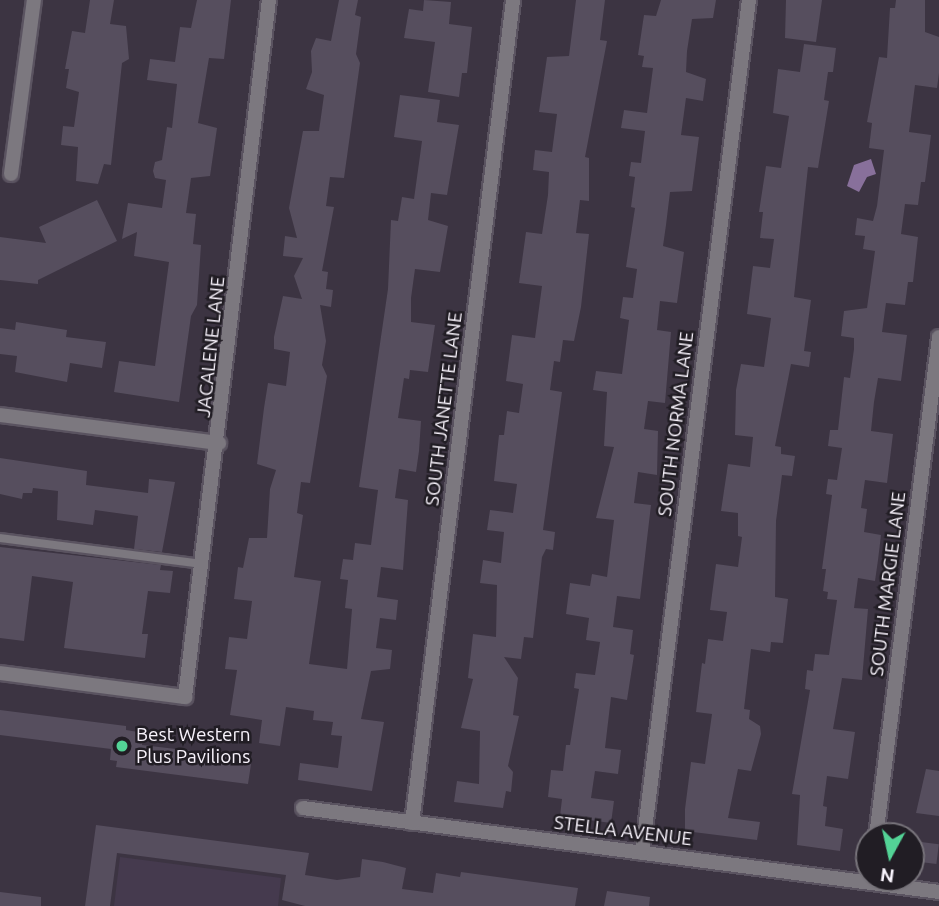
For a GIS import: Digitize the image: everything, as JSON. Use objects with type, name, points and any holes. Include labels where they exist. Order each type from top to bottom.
[{"type":"street","points":[[11,174],[34,0]]},
{"type":"street","name":"JACALENE LANE","points":[[0,673],[185,697],[219,443],[269,0]]},
{"type":"street","name":"SOUTH JANETTE LANE","points":[[412,822],[513,0]]},
{"type":"street","name":"SOUTH NORMA LANE","points":[[642,853],[749,0]]},
{"type":"street","name":"SOUTH MARGIE LANE","points":[[878,822],[939,337]]},
{"type":"street","points":[[0,415],[219,443]]},
{"type":"street","name":"STELLA AVENUE","points":[[303,808],[855,878]]},
{"type":"lane","points":[[0,538],[202,564]]},
{"type":"shaded area","points":[[871,159],[876,174],[867,177],[859,192],[847,186],[854,165]]},
{"type":"shaded area","points":[[120,857],[281,878],[278,906],[114,906]]},
{"type":"building","points":[[90,0],[114,0],[110,24],[126,26],[129,59],[122,63],[111,165],[104,164],[98,184],[76,181],[78,147],[61,145],[63,126],[74,127],[79,92],[66,88],[69,69],[65,69],[72,31],[85,33]]},
{"type":"building","points":[[197,0],[231,0],[224,59],[209,58],[198,123],[217,128],[210,176],[191,178],[186,213],[196,214],[193,244],[201,245],[197,305],[191,316],[179,402],[114,392],[119,361],[155,366],[169,262],[134,256],[137,232],[122,239],[128,203],[162,208],[166,180],[155,178],[153,171],[155,162],[162,160],[167,127],[172,128],[177,84],[147,80],[150,59],[175,62],[180,27],[191,28]]},
{"type":"building","points":[[339,0],[358,0],[355,15],[361,17],[356,54],[360,63],[344,178],[330,177],[326,206],[334,207],[322,271],[328,272],[326,289],[333,290],[331,307],[320,305],[326,341],[322,365],[327,376],[310,483],[301,482],[297,513],[303,515],[294,577],[321,581],[309,664],[347,669],[352,609],[345,608],[348,580],[340,579],[343,559],[353,560],[355,543],[371,545],[378,490],[359,487],[388,289],[391,220],[398,221],[402,197],[414,199],[422,141],[394,137],[400,95],[440,100],[437,122],[459,125],[447,195],[431,193],[428,220],[448,226],[440,272],[415,269],[411,298],[411,322],[435,325],[428,372],[410,370],[409,379],[404,378],[398,418],[421,421],[419,451],[416,472],[399,469],[395,498],[408,500],[403,570],[381,567],[377,597],[398,600],[396,620],[380,618],[376,648],[392,650],[390,669],[371,671],[361,719],[384,722],[372,791],[298,780],[300,763],[338,768],[342,736],[331,735],[333,722],[313,720],[314,711],[286,707],[280,746],[259,743],[262,720],[230,715],[237,670],[225,669],[229,637],[247,639],[252,601],[234,599],[238,567],[243,568],[249,538],[267,538],[270,489],[276,470],[257,464],[268,383],[286,386],[290,352],[274,349],[274,337],[283,296],[302,299],[294,276],[303,258],[283,256],[285,236],[297,238],[289,208],[303,131],[319,131],[324,95],[306,89],[312,72],[311,51],[316,38],[331,41]]},
{"type":"building","points":[[424,0],[451,2],[449,24],[472,27],[467,73],[462,73],[459,97],[428,92],[435,42],[404,38],[409,9],[423,11]]},
{"type":"building","points":[[576,0],[605,0],[600,40],[607,41],[585,157],[589,158],[589,201],[580,200],[576,233],[589,234],[581,307],[574,341],[563,340],[560,362],[554,361],[550,390],[562,392],[543,530],[555,532],[553,550],[546,549],[542,557],[533,638],[524,637],[521,659],[504,657],[518,678],[513,715],[519,716],[508,766],[513,772],[511,792],[506,791],[503,808],[454,802],[457,781],[479,784],[480,731],[461,728],[473,679],[468,678],[473,634],[496,637],[497,585],[480,583],[483,560],[501,563],[504,532],[487,530],[490,510],[513,513],[517,484],[494,481],[499,435],[504,435],[507,411],[519,413],[523,384],[506,381],[512,335],[535,338],[542,286],[519,283],[526,232],[542,234],[548,195],[549,172],[533,170],[535,150],[552,152],[557,114],[539,112],[547,57],[569,56]]},
{"type":"building","points":[[661,0],[716,0],[713,18],[692,19],[687,51],[686,72],[706,79],[703,101],[686,98],[681,135],[699,137],[692,191],[670,192],[663,246],[684,252],[677,303],[660,301],[657,330],[671,332],[665,403],[648,401],[644,429],[658,431],[657,475],[638,472],[634,503],[651,505],[640,599],[617,596],[613,627],[633,630],[630,654],[634,655],[627,700],[611,697],[605,748],[621,750],[618,774],[595,771],[591,798],[614,801],[611,823],[560,816],[562,799],[548,797],[551,770],[563,771],[566,745],[570,745],[579,689],[574,688],[576,673],[595,675],[600,642],[586,640],[589,618],[566,614],[570,583],[590,586],[592,574],[607,577],[614,520],[596,518],[614,447],[604,446],[607,392],[593,390],[596,371],[622,374],[629,320],[620,318],[623,297],[633,298],[637,269],[626,267],[635,208],[631,207],[635,177],[629,176],[631,162],[641,163],[645,131],[621,128],[624,110],[647,113],[653,68],[642,67],[644,56],[638,55],[644,15],[656,16]]},
{"type":"building","points":[[786,0],[822,0],[816,42],[785,38]]},
{"type":"building","points":[[896,0],[925,0],[925,32],[939,37],[939,73],[937,88],[915,85],[909,132],[931,135],[925,182],[921,182],[918,205],[905,204],[901,234],[918,237],[913,282],[908,282],[905,305],[886,303],[882,332],[907,335],[901,381],[878,378],[874,402],[871,431],[893,434],[887,483],[865,480],[861,508],[867,509],[864,532],[881,535],[875,581],[858,578],[854,608],[868,609],[862,680],[842,678],[833,729],[855,732],[848,779],[827,776],[823,806],[827,807],[825,826],[843,829],[840,851],[797,845],[800,795],[792,794],[810,690],[805,689],[807,670],[813,671],[815,654],[829,655],[837,600],[827,599],[828,592],[823,591],[826,569],[822,569],[832,495],[826,494],[828,479],[837,480],[842,448],[828,446],[830,430],[838,430],[844,377],[850,378],[854,349],[854,338],[841,336],[844,311],[867,308],[875,251],[863,249],[865,236],[855,235],[857,218],[873,221],[877,206],[884,150],[869,148],[872,123],[867,122],[879,57],[887,58],[890,8],[895,8]]},
{"type":"building","points":[[804,44],[836,48],[833,72],[828,72],[824,100],[829,101],[818,168],[808,167],[794,297],[811,300],[804,351],[811,352],[809,367],[791,364],[775,446],[781,447],[781,454],[795,456],[792,476],[782,475],[776,521],[775,597],[788,599],[783,643],[771,642],[770,652],[751,649],[744,709],[750,710],[749,719],[760,726],[761,734],[751,771],[738,769],[728,818],[760,822],[757,840],[685,831],[685,809],[691,762],[705,764],[712,714],[696,712],[702,663],[705,664],[708,639],[723,641],[727,612],[710,610],[716,564],[738,567],[742,537],[738,536],[738,513],[721,511],[728,464],[750,467],[753,437],[735,435],[736,390],[741,364],[764,367],[771,318],[747,314],[753,266],[770,268],[774,239],[760,238],[763,212],[759,212],[766,166],[781,168],[789,116],[773,113],[778,69],[800,72]]},
{"type":"building","points":[[97,200],[117,241],[38,280],[38,284],[0,280],[0,237],[46,243],[39,227]]},
{"type":"building","points":[[16,322],[67,330],[66,337],[106,342],[102,368],[70,363],[67,382],[15,372],[17,356],[0,354],[0,328],[15,330]]},
{"type":"building","points":[[0,458],[87,471],[86,485],[148,493],[149,479],[175,482],[162,552],[134,549],[138,516],[95,510],[93,525],[57,520],[58,491],[33,488],[32,493],[23,493],[22,499],[0,494]]},
{"type":"building","points":[[0,547],[161,565],[160,570],[173,571],[170,593],[148,591],[142,634],[148,634],[145,658],[64,648],[73,582],[32,576],[24,641],[0,638]]},
{"type":"building","points":[[0,710],[126,726],[126,730],[144,733],[142,745],[252,758],[248,784],[116,767],[117,761],[110,760],[111,749],[0,735]]},
{"type":"building","points":[[926,769],[939,771],[939,816],[916,813]]},
{"type":"building","points":[[96,825],[309,853],[305,875],[337,880],[360,877],[362,859],[383,862],[406,868],[402,889],[433,893],[436,873],[460,877],[461,872],[578,888],[575,906],[305,906],[282,900],[286,875],[117,853],[110,906],[85,906]]},
{"type":"building","points":[[925,842],[939,844],[936,864],[925,863]]},
{"type":"building","points":[[607,891],[650,897],[649,906],[604,906]]},
{"type":"building","points":[[0,892],[41,897],[41,906],[0,906]]},
{"type":"place","name":"Best Western Plus Pavilions","points":[[122,746]]}]
